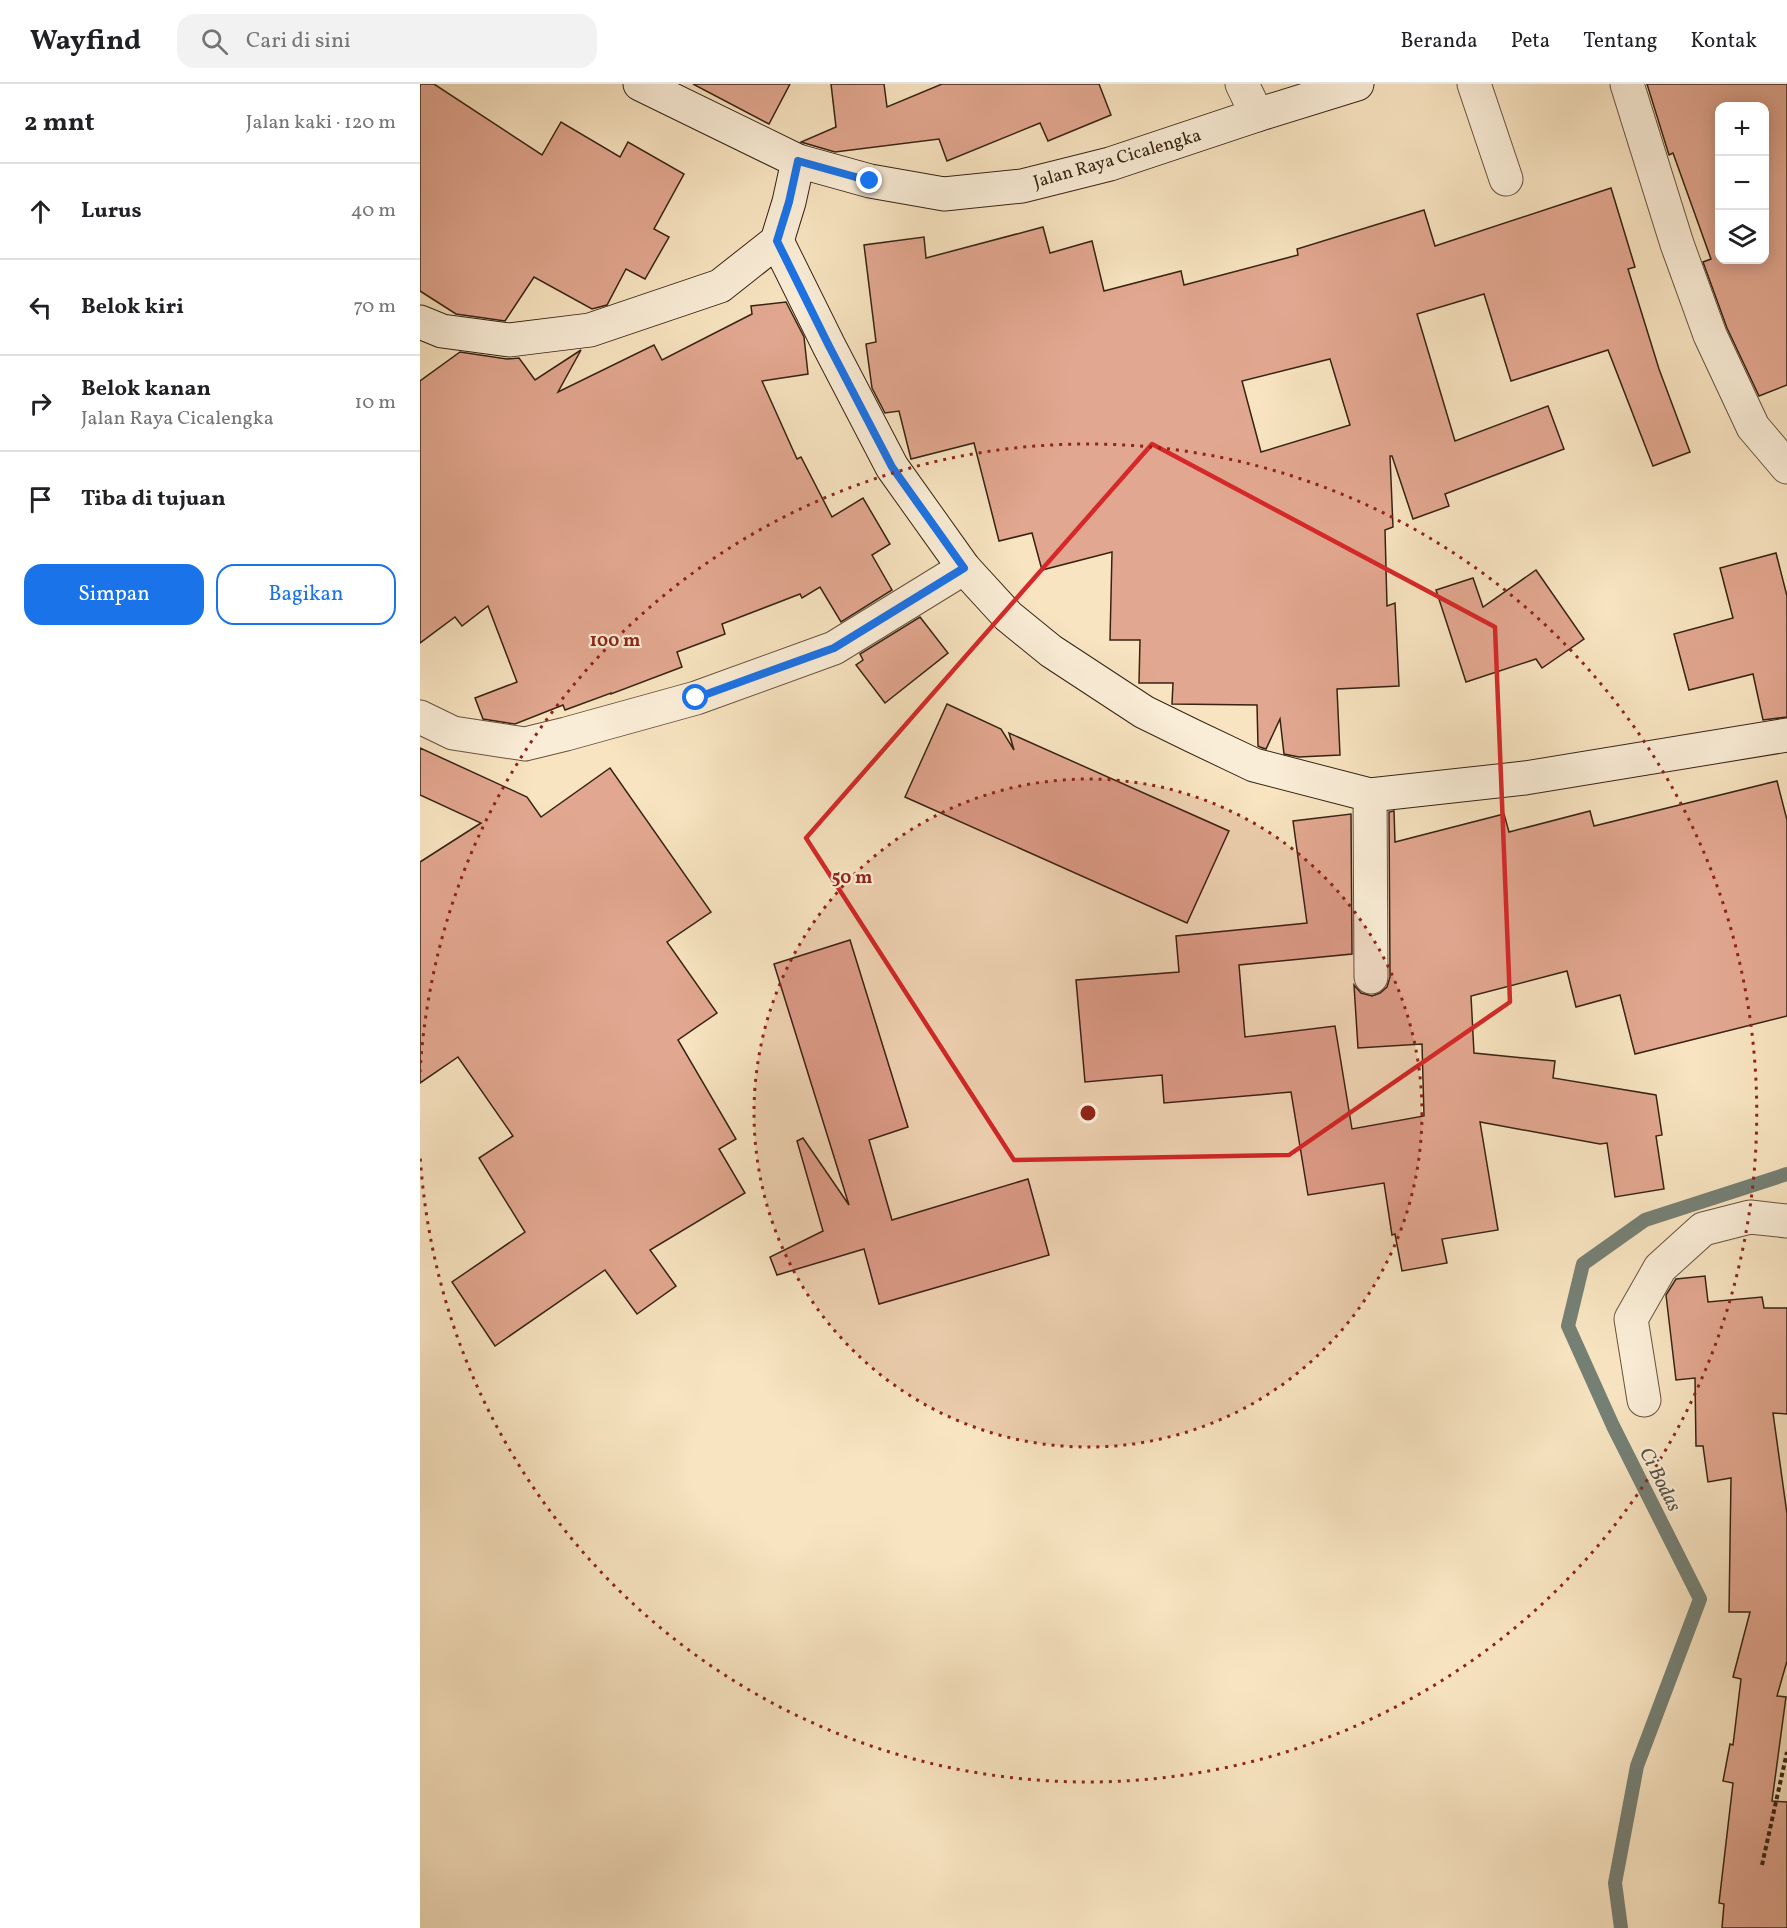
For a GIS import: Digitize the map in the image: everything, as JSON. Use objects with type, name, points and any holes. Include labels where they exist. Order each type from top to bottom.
[{"type":"street","name":"Jalan Raya Cicalengka","points":[[640,84],[798,161],[870,181],[944,194],[1022,186],[1099,167],[1358,84]]},
{"type":"street","points":[[1242,84],[1257,115]]},
{"type":"street","points":[[1474,84],[1506,179]]},
{"type":"street","points":[[1628,84],[1677,244],[1710,335],[1753,427],[1787,467]]},
{"type":"street","points":[[420,322],[442,331],[509,340],[590,330],[720,286],[777,241],[798,161]]},
{"type":"street","points":[[777,241],[892,467],[964,568],[1008,616],[1051,651],[1144,712],[1254,765],[1370,795],[1524,778],[1787,735]]},
{"type":"street","points":[[420,717],[453,733],[525,744],[577,731],[696,698],[834,648],[964,568]]},
{"type":"street","points":[[1370,795],[1371,977]]},
{"type":"street","points":[[1644,1400],[1631,1319],[1660,1268],[1703,1229],[1750,1217],[1787,1221]]},
{"type":"path","points":[[1762,1865],[1787,1752]]},
{"type":"highlighted area","points":[[1152,444],[1495,627],[1510,1002],[1289,1155],[1014,1160],[806,838]]},
{"type":"building","points":[[420,84],[434,84],[542,155],[561,122],[620,157],[628,142],[684,174],[654,229],[669,237],[645,279],[626,269],[607,305],[592,309],[534,277],[505,321],[456,314],[420,291]]},
{"type":"building","points":[[693,84],[790,84],[769,124]]},
{"type":"building","points":[[831,84],[884,84],[887,107],[942,84],[1099,84],[1111,115],[1048,141],[1040,123],[947,161],[939,139],[835,152],[801,142],[836,127]]},
{"type":"building","points":[[1647,84],[1787,84],[1787,385],[1759,396],[1727,328],[1703,262],[1711,259],[1673,153],[1669,155]]},
{"type":"building","points":[[1611,188],[1635,267],[1628,269],[1659,369],[1690,452],[1653,466],[1608,350],[1511,381],[1484,294],[1417,314],[1455,441],[1548,406],[1564,449],[1445,494],[1449,506],[1413,519],[1392,456],[1390,456],[1393,527],[1385,530],[1387,606],[1395,603],[1399,686],[1337,689],[1340,755],[1299,757],[1284,754],[1280,719],[1266,749],[1260,747],[1258,746],[1257,705],[1172,704],[1173,683],[1139,683],[1140,640],[1110,640],[1112,552],[1042,570],[1032,533],[999,541],[974,443],[911,459],[899,411],[885,413],[872,388],[866,344],[876,342],[864,245],[924,237],[926,258],[1043,227],[1050,253],[1092,241],[1104,291],[1181,271],[1184,285],[1298,255],[1297,249],[1424,210],[1435,246]],"holes":[[[1330,359],[1350,425],[1261,452],[1242,381]]]},
{"type":"building","points":[[786,302],[804,337],[808,374],[762,381],[797,459],[801,457],[832,517],[863,498],[890,544],[872,555],[892,590],[841,622],[820,587],[802,598],[800,594],[722,624],[725,634],[677,652],[682,667],[565,710],[563,705],[515,724],[483,719],[475,698],[517,682],[488,606],[462,626],[455,617],[420,643],[420,381],[460,352],[507,359],[519,358],[535,380],[581,350],[558,392],[654,345],[662,360],[752,314],[751,306]]},
{"type":"building","points":[[1776,553],[1787,596],[1787,717],[1763,720],[1753,674],[1689,690],[1674,634],[1733,618],[1720,568]]},
{"type":"building","points":[[1536,570],[1584,639],[1542,668],[1536,659],[1466,682],[1436,590],[1473,578],[1483,607]]},
{"type":"building","points":[[920,617],[948,653],[885,703],[856,665],[863,660],[860,654]]},
{"type":"building","points":[[947,704],[1001,729],[1014,750],[1009,733],[1229,831],[1187,923],[905,797]]},
{"type":"building","points":[[420,748],[527,797],[541,817],[610,768],[711,912],[667,942],[717,1013],[678,1040],[736,1139],[719,1149],[745,1193],[650,1250],[676,1286],[637,1314],[605,1270],[495,1346],[452,1282],[525,1232],[479,1158],[513,1136],[458,1057],[420,1083],[420,862],[481,823],[420,795]]},
{"type":"building","points":[[1777,781],[1787,820],[1787,1016],[1635,1054],[1620,995],[1576,1007],[1567,971],[1471,996],[1474,1053],[1555,1061],[1553,1078],[1656,1095],[1662,1135],[1656,1136],[1664,1189],[1615,1197],[1607,1143],[1600,1144],[1480,1122],[1498,1230],[1442,1239],[1447,1263],[1402,1271],[1395,1234],[1392,1235],[1384,1183],[1308,1195],[1291,1092],[1164,1103],[1162,1075],[1085,1082],[1076,980],[1179,972],[1176,936],[1307,923],[1293,821],[1351,814],[1352,954],[1239,965],[1245,1037],[1335,1026],[1352,1129],[1424,1116],[1422,1044],[1358,1048],[1354,985],[1361,993],[1372,996],[1387,987],[1390,977],[1389,812],[1394,811],[1395,842],[1504,814],[1509,832],[1590,811],[1594,826]]},
{"type":"building","points":[[850,940],[908,1127],[869,1140],[892,1220],[1028,1179],[1049,1255],[879,1304],[864,1249],[777,1275],[770,1257],[823,1231],[797,1141],[803,1138],[849,1205],[774,964]]},
{"type":"building","points":[[1705,1276],[1708,1302],[1762,1297],[1764,1308],[1787,1308],[1787,1414],[1773,1413],[1787,1514],[1787,1661],[1777,1696],[1786,1697],[1772,1801],[1787,1802],[1787,1928],[1722,1928],[1724,1904],[1719,1903],[1733,1783],[1723,1781],[1730,1744],[1733,1745],[1741,1679],[1733,1677],[1750,1612],[1729,1612],[1731,1478],[1708,1482],[1703,1446],[1696,1446],[1695,1378],[1676,1380],[1666,1295],[1676,1279]]},
{"type":"waterway","name":"Ci Bodas","points":[[1621,1928],[1615,1883],[1637,1766],[1700,1599],[1613,1426],[1568,1326],[1583,1264],[1645,1220],[1787,1174]]},
{"type":"route","points":[[696,698],[834,648],[964,568],[892,467],[866,420],[777,241],[798,161],[870,181]]}]
